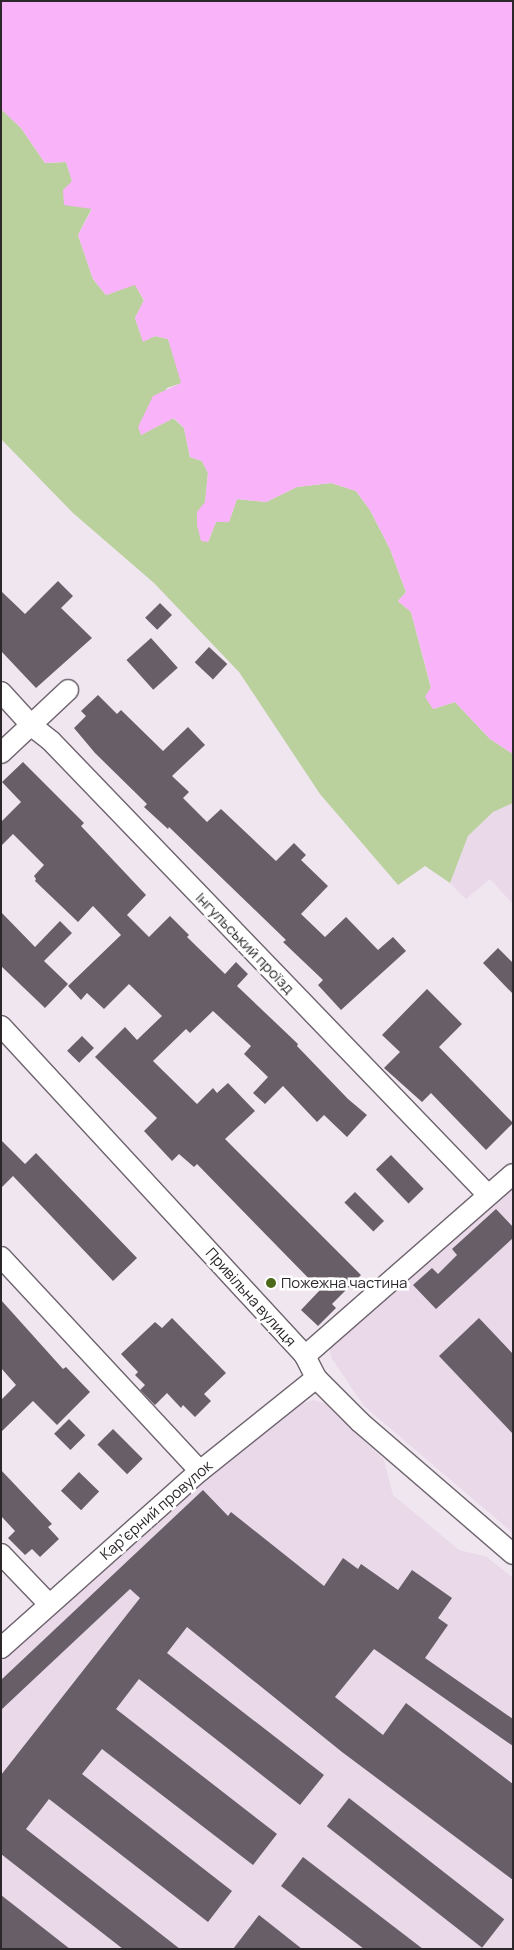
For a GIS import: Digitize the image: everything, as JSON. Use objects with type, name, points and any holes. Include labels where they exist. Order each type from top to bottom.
[{"type":"street","points":[[1,753],[32,726],[68,690]]},
{"type":"street","name":"Інгульський проїзд","points":[[1,692],[32,726],[51,741],[488,1195]]},
{"type":"street","name":"Привільна вулиця","points":[[1,1026],[305,1356],[316,1378],[360,1422],[513,1554]]},
{"type":"street","points":[[305,1356],[513,1174]]},
{"type":"street","points":[[1,1257],[200,1471]]},
{"type":"street","name":"Карʼєрний провулок","points":[[1,1648],[200,1471],[316,1378]]},
{"type":"street","points":[[1,1554],[49,1604]]},
{"type":"shaded area","points":[[1,1],[513,1],[513,754],[490,739],[455,702],[433,709],[425,697],[431,687],[411,612],[398,601],[406,592],[390,549],[370,510],[356,491],[331,483],[297,487],[266,502],[237,499],[229,522],[216,522],[208,542],[201,541],[197,525],[197,512],[205,502],[208,473],[202,461],[190,457],[184,428],[174,418],[141,435],[138,427],[153,396],[181,383],[168,339],[155,336],[143,342],[135,318],[144,300],[135,285],[106,295],[93,279],[78,235],[92,209],[64,205],[63,190],[72,181],[66,162],[45,163],[21,128],[1,109]]},
{"type":"shaded area","points":[[513,803],[513,904],[490,879],[466,899],[450,883],[468,836],[493,812]]},
{"type":"shaded area","points":[[513,1185],[513,1533],[364,1406],[332,1359],[329,1348]]},
{"type":"shaded area","points":[[314,1400],[326,1404],[384,1460],[393,1495],[459,1550],[487,1557],[513,1578],[513,1949],[1,1949],[1,1658],[53,1610],[198,1484],[297,1405]]},
{"type":"green space","points":[[1,109],[21,128],[45,163],[66,162],[72,181],[92,208],[78,235],[93,279],[106,295],[135,284],[144,301],[135,318],[143,341],[155,336],[168,339],[182,383],[167,388],[141,435],[173,418],[184,428],[190,457],[202,461],[208,473],[205,502],[208,542],[216,522],[229,522],[237,499],[266,502],[297,487],[331,483],[356,491],[370,510],[390,549],[406,592],[398,601],[411,612],[431,688],[433,709],[455,702],[490,739],[513,754],[513,803],[493,812],[468,836],[450,883],[425,866],[398,885],[320,794],[239,672],[154,583],[73,513],[1,439]]},
{"type":"building","points":[[58,581],[73,596],[61,608],[92,638],[36,688],[1,651],[1,591],[25,614]]},
{"type":"building","points":[[160,603],[172,615],[157,630],[145,618]]},
{"type":"building","points":[[151,638],[178,668],[153,690],[126,660]]},
{"type":"building","points":[[209,647],[227,664],[213,679],[195,662]]},
{"type":"building","points":[[98,695],[117,714],[121,710],[163,751],[188,727],[205,745],[172,776],[189,792],[183,798],[207,822],[221,809],[276,861],[294,843],[306,855],[301,860],[328,886],[301,914],[325,937],[346,917],[378,950],[393,937],[406,951],[341,1010],[318,985],[323,980],[283,942],[286,940],[169,827],[168,829],[144,807],[147,804],[95,753],[74,728],[86,716],[81,711]]},
{"type":"building","points":[[23,762],[84,823],[81,826],[146,895],[127,915],[149,937],[170,916],[189,935],[187,937],[225,974],[236,962],[248,974],[237,986],[298,1044],[297,1046],[348,1099],[367,1115],[347,1137],[324,1115],[317,1122],[283,1086],[265,1104],[253,1093],[268,1077],[244,1054],[251,1046],[213,1011],[190,1033],[186,1029],[153,1061],[197,1104],[213,1088],[217,1093],[228,1083],[255,1111],[225,1139],[361,1275],[332,1304],[336,1308],[318,1326],[301,1310],[320,1290],[197,1164],[194,1167],[179,1154],[172,1161],[144,1131],[157,1118],[95,1057],[125,1027],[137,1040],[162,1016],[129,984],[104,1009],[87,993],[81,1000],[68,986],[121,935],[93,906],[78,922],[35,881],[34,876],[44,865],[13,834],[1,846],[1,822],[21,802],[2,782]]},
{"type":"building","points":[[1,912],[35,947],[60,921],[72,933],[44,961],[68,984],[45,1008],[1,966]]},
{"type":"building","points":[[498,948],[513,963],[513,994],[483,963]]},
{"type":"building","points":[[427,989],[462,1024],[439,1047],[513,1123],[486,1150],[431,1093],[422,1102],[384,1068],[400,1052],[382,1035]]},
{"type":"building","points":[[82,1036],[94,1048],[79,1063],[67,1051]]},
{"type":"building","points":[[1,1140],[25,1164],[36,1153],[137,1258],[113,1281],[13,1176],[1,1188]]},
{"type":"building","points":[[391,1155],[424,1189],[409,1203],[376,1170]]},
{"type":"building","points":[[355,1192],[384,1221],[373,1232],[344,1203]]},
{"type":"building","points":[[496,1209],[513,1227],[513,1238],[436,1309],[413,1285],[432,1268],[438,1274],[457,1255],[452,1249]]},
{"type":"building","points":[[1,1300],[63,1369],[66,1367],[90,1392],[57,1425],[33,1401],[1,1432],[1,1400],[16,1385],[1,1368]]},
{"type":"building","points":[[172,1318],[226,1373],[204,1394],[211,1401],[195,1417],[183,1405],[181,1408],[167,1393],[155,1405],[140,1390],[145,1385],[135,1375],[138,1372],[121,1354],[155,1322],[162,1328]]},
{"type":"building","points":[[479,1318],[513,1354],[513,1434],[439,1356]]},
{"type":"building","points":[[69,1419],[85,1435],[70,1450],[54,1434]]},
{"type":"building","points":[[113,1429],[143,1459],[127,1474],[97,1445]]},
{"type":"building","points":[[1,1470],[52,1524],[48,1527],[59,1539],[40,1557],[32,1549],[25,1555],[8,1538],[15,1531],[1,1516]]},
{"type":"building","points":[[79,1472],[99,1491],[81,1510],[61,1491]]},
{"type":"building","points":[[203,1490],[228,1516],[231,1512],[324,1586],[343,1558],[358,1569],[361,1564],[398,1590],[412,1570],[452,1598],[438,1618],[448,1625],[425,1658],[513,1719],[513,1746],[374,1649],[335,1697],[383,1735],[406,1703],[513,1784],[513,1880],[342,1752],[187,1627],[167,1653],[324,1775],[300,1805],[139,1679],[116,1709],[277,1834],[253,1865],[102,1749],[82,1774],[232,1891],[208,1922],[49,1799],[26,1829],[180,1949],[123,1949],[1,1854],[1,1775],[140,1598],[130,1589],[1,1710],[1,1680]]},
{"type":"building","points":[[349,1798],[504,1919],[482,1948],[327,1826]]},
{"type":"building","points":[[303,1857],[423,1949],[364,1949],[281,1886]]},
{"type":"building","points":[[1,1895],[70,1949],[1,1949]]},
{"type":"building","points":[[259,1915],[302,1949],[233,1949]]},
{"type":"place","name":"Пожежна частина","points":[[271,1283]]}]
